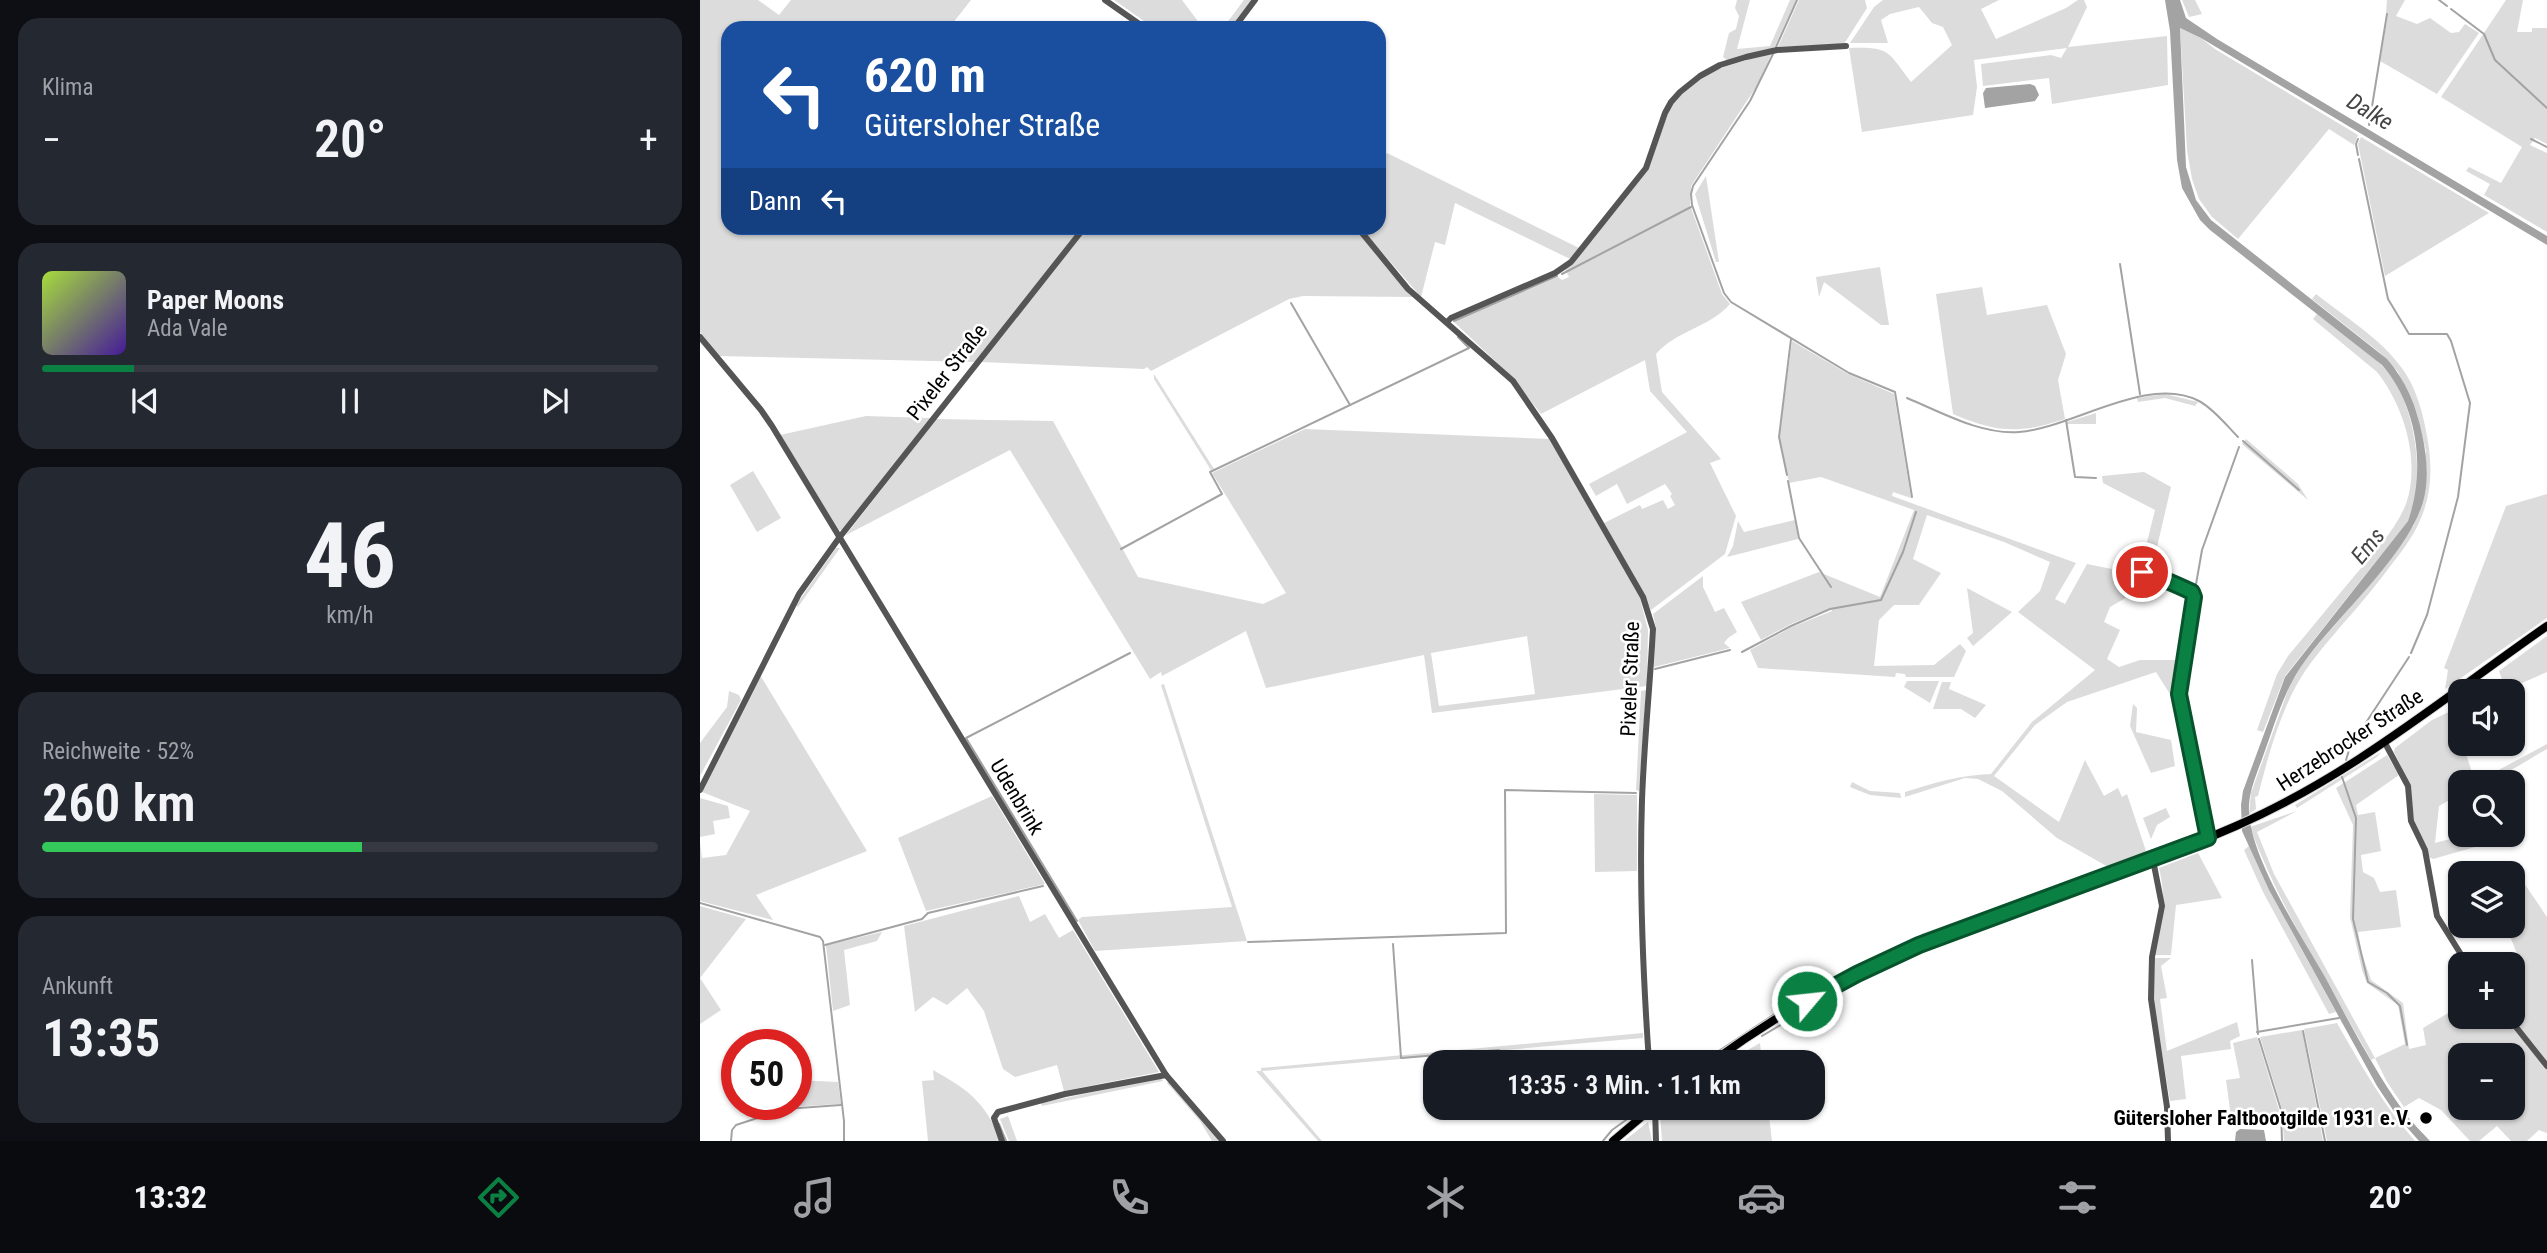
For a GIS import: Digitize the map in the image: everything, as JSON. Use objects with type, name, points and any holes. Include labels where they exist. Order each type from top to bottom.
[{"type":"main road","name":"Herzebrocker Straße","points":[[1730,1050],[1796,1007],[1891,958],[1994,917],[2153,860],[2295,798],[2385,743],[2547,626]]},
{"type":"main road","points":[[1613,1141],[1638,1120]]},
{"type":"street","points":[[1105,0],[1134,21]]},
{"type":"street","points":[[1239,21],[1255,0]]},
{"type":"street","points":[[1447,322],[1555,273],[1571,262],[1646,168],[1671,102],[1700,76],[1720,65],[1769,51],[1846,46]]},
{"type":"street","name":"Pixeler Straße","points":[[839,538],[1078,235]]},
{"type":"street","name":"Pixeler Straße","points":[[1364,235],[1408,289],[1508,376],[1536,414],[1643,597],[1650,616],[1653,629],[1642,799],[1641,866],[1641,930],[1648,1050]]},
{"type":"street","name":"Udenbrink","points":[[700,337],[761,410],[1166,1075],[1223,1141]]},
{"type":"street","points":[[700,790],[799,594],[839,538]]},
{"type":"street","points":[[2142,572],[2192,592],[2194,597],[2179,694],[2208,838]]},
{"type":"street","points":[[2385,743],[2408,786],[2411,821],[2425,850],[2437,916],[2460,952]]},
{"type":"street","points":[[2153,860],[2162,906],[2152,957],[2151,999],[2167,1107],[2168,1141]]},
{"type":"street","points":[[2518,1029],[2547,1066]]},
{"type":"street","points":[[1002,1141],[994,1118],[998,1112],[1065,1094],[1166,1075]]},
{"type":"street","points":[[1654,1120],[1656,1141]]},
{"type":"shaded area","points":[[700,0],[758,0],[779,15],[791,0],[971,0],[954,21],[721,21],[721,235],[1075,235],[975,362],[719,356],[700,332]]},
{"type":"shaded area","points":[[1114,0],[1182,0],[1198,21],[1144,21]]},
{"type":"shaded area","points":[[1244,0],[1252,0],[1236,21],[1228,21]]},
{"type":"shaded area","points":[[1737,0],[1750,0],[1737,49],[1770,46],[1790,0],[1796,0],[1774,48],[1728,61],[1723,57],[1729,33],[1736,29],[1739,16],[1735,8]]},
{"type":"shaded area","points":[[1799,0],[1865,0],[1867,8],[1844,44],[1778,47]]},
{"type":"shaded area","points":[[1883,0],[1999,0],[1981,9],[1996,39],[2078,0],[2084,0],[2087,7],[2068,47],[2167,36],[2168,85],[2052,104],[2049,78],[1983,86],[1981,64],[2051,55],[2061,58],[2067,48],[1974,60],[1977,87],[1973,115],[1862,132],[1849,48],[1881,50],[1887,53],[1911,82],[1952,45],[1943,27],[1932,23],[1919,7],[1890,14],[1881,20],[1888,43],[1850,43],[1874,7]]},
{"type":"shaded area","points":[[2165,0],[2180,0],[2186,18],[2217,39],[2547,236],[2547,245],[2180,28],[2186,167],[2196,200],[2211,220],[2387,359],[2409,394],[2422,434],[2427,477],[2423,502],[2415,522],[2388,563],[2299,670],[2276,720],[2254,781],[2249,805],[2250,824],[2256,846],[2277,893],[2381,1077],[2405,1113],[2430,1141],[2419,1141],[2397,1116],[2377,1086],[2269,890],[2242,831],[2241,805],[2243,791],[2285,677],[2408,521],[2417,481],[2411,419],[2394,381],[2382,365],[2200,220],[2182,188],[2177,160],[2170,31]]},
{"type":"shaded area","points":[[2182,0],[2195,0],[2202,14],[2189,17]]},
{"type":"shaded area","points":[[2387,0],[2405,0],[2396,16],[2417,24],[2430,18],[2451,33],[2459,32],[2465,24],[2479,33],[2437,94],[2380,61],[2388,14]]},
{"type":"shaded area","points":[[2506,0],[2523,0],[2517,32],[2547,28],[2547,144],[2535,138],[2530,145],[2547,153],[2547,232],[2484,195],[2490,184],[2466,171],[2469,167],[2501,183],[2522,147],[2441,97]]},
{"type":"shaded area","points":[[2180,28],[2201,38],[2358,135],[2354,145],[2329,129],[2238,239],[2212,217],[2199,199],[2192,179],[2187,150]]},
{"type":"shaded area","points":[[1772,52],[1758,84],[1691,186],[1690,205],[1722,294],[1730,304],[1713,319],[1673,339],[1656,354],[1662,392],[1721,459],[1710,463],[1736,516],[1725,554],[1651,610],[1604,523],[1640,505],[1642,509],[1663,500],[1668,509],[1675,505],[1670,496],[1672,494],[1665,484],[1627,504],[1617,484],[1596,496],[1589,484],[1687,432],[1650,391],[1645,360],[1541,414],[1510,375],[1454,322],[1558,277],[1562,280],[1569,277],[1565,269],[1648,168],[1672,103],[1701,77]]},
{"type":"shaded area","points":[[2030,84],[2035,86],[2039,95],[2035,101],[1985,108],[1983,93],[1986,88]]},
{"type":"shaded area","points":[[2361,137],[2489,213],[2385,276],[2358,144]]},
{"type":"shaded area","points":[[1386,154],[1579,248],[1570,259],[1455,203],[1445,245],[1435,242],[1421,297],[1367,235],[1386,235]]},
{"type":"shaded area","points":[[1706,176],[1719,262],[1716,262],[1695,194]]},
{"type":"shaded area","points":[[1081,235],[1360,235],[1414,297],[1303,296],[1289,299],[1151,371],[1147,367],[980,362]]},
{"type":"shaded area","points":[[1880,267],[1889,325],[1881,325],[1824,282],[1819,297],[1816,277]]},
{"type":"shaded area","points":[[1982,287],[1987,315],[2047,305],[2066,354],[2058,380],[2065,419],[2034,427],[2009,429],[1983,425],[1953,414],[1936,294]]},
{"type":"shaded area","points":[[2316,294],[2373,337],[2393,356],[2410,381],[2429,445],[2428,497],[2407,544],[2317,655],[2296,686],[2278,726],[2258,796],[2255,797],[2256,809],[2249,814],[2251,793],[2291,682],[2306,658],[2368,587],[2414,525],[2426,451],[2417,414],[2398,372],[2379,352],[2312,299]]},
{"type":"shaded area","points":[[2317,314],[2372,356],[2396,384],[2413,430],[2417,464],[2416,495],[2408,521],[2285,676],[2263,732],[2257,730],[2277,674],[2288,656],[2391,532],[2406,504],[2410,487],[2411,452],[2402,417],[2387,386],[2377,372],[2313,319]]},
{"type":"shaded area","points":[[1792,341],[1848,374],[1894,394],[1911,498],[1893,492],[1892,496],[2076,563],[2055,599],[2065,604],[2087,564],[2142,575],[2129,596],[2110,607],[2104,622],[2120,630],[2107,659],[2119,667],[2140,660],[2181,660],[2177,695],[2180,710],[2156,672],[2067,702],[2035,725],[1994,776],[2059,822],[2085,760],[2104,796],[2118,788],[2122,797],[2127,794],[2147,854],[2110,868],[2057,838],[2002,791],[1978,779],[1965,778],[1905,797],[1905,792],[1937,783],[1969,776],[1991,774],[2032,722],[2095,670],[2018,612],[2040,591],[2050,562],[2004,542],[1927,515],[1913,559],[1941,573],[1919,605],[1894,605],[1879,620],[1874,666],[1934,665],[1960,644],[1966,651],[1954,677],[1906,677],[1905,674],[1896,673],[1895,677],[1758,668],[1750,650],[1792,627],[1832,611],[1830,608],[1761,640],[1741,602],[1819,572],[1880,597],[1914,510],[1821,477],[1789,483],[1779,437]]},
{"type":"shaded area","points":[[1154,374],[1214,469],[1211,470],[1154,379]]},
{"type":"shaded area","points":[[2165,394],[2198,402],[2195,406],[2165,398],[2138,402],[2137,398]]},
{"type":"shaded area","points":[[2096,413],[2096,424],[2067,424],[2067,422]]},
{"type":"shaded area","points":[[866,416],[930,418],[842,530],[839,530],[780,435]]},
{"type":"shaded area","points":[[936,419],[1053,421],[1138,577],[1263,604],[1286,593],[1212,473],[1305,429],[1550,439],[1640,598],[1648,630],[1647,686],[1432,713],[1424,655],[1266,688],[1246,631],[1162,676],[1161,672],[1150,679],[1010,450],[846,535]],"holes":[[[1527,636],[1535,694],[1439,706],[1431,653]]]},
{"type":"shaded area","points":[[2246,439],[2298,484],[2308,500],[2242,444]]},
{"type":"shaded area","points":[[753,471],[781,518],[757,532],[730,485]]},
{"type":"shaded area","points":[[2144,472],[2171,487],[2151,573],[2140,570],[2155,510],[2103,483],[2102,476]]},
{"type":"shaded area","points":[[2547,494],[2547,618],[2459,679],[2448,679],[2448,687],[2445,689],[2448,670],[2444,668],[2506,506]]},
{"type":"shaded area","points":[[1795,520],[1798,539],[1727,557],[1733,546],[1738,521],[1744,532]]},
{"type":"shaded area","points":[[836,548],[840,548],[798,607],[796,605]]},
{"type":"shaded area","points":[[1703,576],[1703,587],[1715,612],[1724,608],[1737,632],[1724,643],[1730,648],[1654,667],[1656,628],[1653,614]]},
{"type":"shaded area","points":[[1967,588],[2012,612],[1973,646],[1967,638],[1973,633]]},
{"type":"shaded area","points":[[2547,636],[2547,672],[2525,682],[2525,679],[2502,679],[2499,671]]},
{"type":"shaded area","points":[[760,675],[867,851],[756,895],[773,920],[700,901],[700,842],[702,858],[726,855],[750,811],[702,792],[706,779]]},
{"type":"shaded area","points":[[1907,681],[1939,681],[1930,703],[1904,687]]},
{"type":"shaded area","points":[[1942,682],[1951,682],[1949,689],[1986,705],[1975,718],[1961,709],[1933,709]]},
{"type":"shaded area","points":[[1164,684],[1247,941],[1095,951],[1078,920],[1082,917],[1232,907],[1161,685]]},
{"type":"shaded area","points":[[1646,690],[1639,791],[1636,790],[1641,691]]},
{"type":"shaded area","points":[[729,691],[739,695],[741,700],[700,776],[700,743],[727,707]]},
{"type":"shaded area","points":[[2133,704],[2137,708],[2136,732],[2171,740],[2175,766],[2151,773],[2130,726]]},
{"type":"shaded area","points":[[2448,712],[2448,756],[2467,756],[2471,770],[2448,770],[2448,801],[2439,806],[2435,843],[2448,840],[2448,847],[2475,847],[2433,859],[2429,857],[2414,820],[2410,786],[2394,752],[2395,748],[2432,720]]},
{"type":"shaded area","points":[[2547,744],[2547,749],[2512,769],[2498,770],[2525,756]]},
{"type":"shaded area","points":[[2381,752],[2297,808],[2295,805]]},
{"type":"shaded area","points":[[2387,755],[2399,775],[2356,805],[2358,815],[2375,812],[2381,851],[2361,855],[2363,872],[2374,878],[2380,892],[2396,890],[2401,927],[2358,932],[2371,980],[2403,1003],[2409,1049],[2426,1045],[2423,1028],[2448,1013],[2448,1029],[2525,1029],[2525,952],[2516,952],[2511,938],[2525,938],[2525,884],[2547,917],[2547,1133],[2539,1130],[2527,1141],[2511,1141],[2497,1126],[2479,1141],[2470,1141],[2450,1120],[2525,1120],[2525,1043],[2448,1043],[2448,1117],[2441,1110],[2419,1098],[2404,1107],[2375,1058],[2405,1044],[2398,1005],[2367,983],[2362,970],[2350,917],[2353,825],[2336,788]]},
{"type":"shaded area","points":[[1852,782],[1870,791],[1900,793],[1901,798],[1870,795],[1850,787]]},
{"type":"shaded area","points":[[1594,794],[1637,795],[1637,871],[1595,872]]},
{"type":"shaded area","points":[[992,796],[1045,884],[926,911],[898,838]]},
{"type":"shaded area","points":[[700,798],[728,806],[730,818],[713,821],[715,834],[700,837]]},
{"type":"shaded area","points":[[2166,808],[2170,817],[2157,825],[2151,839],[2143,818]]},
{"type":"shaded area","points":[[2297,811],[2257,832],[2274,874],[2375,1058],[2371,1060],[2306,946],[2250,827]]},
{"type":"shaded area","points":[[2249,846],[2269,890],[2336,1012],[2329,1014],[2263,892],[2244,850]]},
{"type":"shaded area","points":[[2198,853],[2222,898],[2176,905],[2171,955],[2155,955],[2163,901],[2159,868]]},
{"type":"shaded area","points":[[2104,868],[2105,870],[1922,937],[1921,934]]},
{"type":"shaded area","points":[[1019,896],[1030,922],[1045,914],[1059,938],[1073,930],[1159,1072],[1064,1091],[1057,1065],[1015,1077],[1003,1069],[984,1011],[967,988],[947,1005],[933,997],[915,1012],[904,926]]},
{"type":"shaded area","points":[[700,906],[746,919],[700,978]]},
{"type":"shaded area","points":[[882,932],[877,941],[844,950],[850,1005],[833,1011],[826,945]]},
{"type":"shaded area","points":[[2155,958],[2171,958],[2161,966],[2167,998],[2160,999],[2167,1051],[2237,1022],[2240,1036],[2230,1041],[2231,1049],[2181,1056],[2186,1099],[2170,1101],[2153,999]]},
{"type":"shaded area","points":[[700,978],[721,1010],[700,1024]]},
{"type":"shaded area","points":[[2337,1023],[2383,1099],[2415,1141],[2327,1141],[2304,1029]]},
{"type":"shaded area","points":[[2302,1030],[2323,1141],[2284,1141],[2282,1109],[2260,1037]]},
{"type":"shaded area","points":[[1643,1033],[1643,1038],[1504,1050],[1457,1050]]},
{"type":"shaded area","points":[[2257,1037],[2279,1110],[2279,1121],[2248,1120],[2246,1113],[2231,1117],[2226,1080],[2240,1078],[2233,1043]]},
{"type":"shaded area","points":[[1760,1043],[1761,1050],[1748,1050]]},
{"type":"shaded area","points":[[1423,1053],[1423,1057],[1262,1071],[1322,1141],[1318,1141],[1256,1071],[1261,1071],[1261,1068]]},
{"type":"shaded area","points":[[933,1070],[974,1098],[989,1116],[1001,1141],[928,1141],[922,1081],[934,1080]]},
{"type":"shaded area","points":[[1161,1078],[1163,1081],[1042,1106],[1041,1103]]},
{"type":"shaded area","points":[[812,1081],[838,1082],[841,1104],[812,1106]]},
{"type":"shaded area","points":[[1169,1081],[1220,1141],[1212,1141],[1200,1121],[1167,1083]]},
{"type":"shaded area","points":[[1008,1116],[1017,1141],[1009,1141],[1000,1119]]},
{"type":"shaded area","points":[[1660,1120],[1769,1120],[1772,1141],[1662,1141]]},
{"type":"shaded area","points":[[1648,1122],[1652,1141],[1624,1141]]},
{"type":"shaded area","points":[[2240,1129],[2264,1130],[2266,1141],[2235,1141],[2236,1132]]},
{"type":"waterway","points":[[1776,47],[1797,0]]},
{"type":"waterway","points":[[2439,0],[2447,6]]},
{"type":"waterway","points":[[2451,9],[2484,34],[2495,60],[2547,108]]},
{"type":"waterway","name":"Dalke","points":[[2369,125],[2387,14]]},
{"type":"waterway","points":[[1773,54],[1750,101],[1693,186],[1692,205],[1724,293],[1731,302],[1849,373],[1895,392],[1912,497]]},
{"type":"waterway","points":[[2358,139],[2358,155]]},
{"type":"waterway","points":[[2531,139],[2547,147]]},
{"type":"waterway","points":[[2359,159],[2388,299],[2409,334],[2447,334],[2470,403],[2458,497],[2427,615],[2411,653]]},
{"type":"waterway","points":[[1562,274],[1691,207]]},
{"type":"waterway","points":[[2120,264],[2140,394]]},
{"type":"waterway","points":[[1454,321],[1557,276]]},
{"type":"waterway","points":[[1291,303],[1350,405]]},
{"type":"waterway","points":[[1121,549],[1222,494],[1210,472],[1469,348],[1458,337]]},
{"type":"waterway","points":[[1787,475],[1779,437],[1791,339]]},
{"type":"waterway","points":[[1907,398],[1976,426],[2019,432],[2063,422],[2133,398],[2179,394],[2205,404],[2238,437]]},
{"type":"waterway","points":[[2066,420],[2075,477],[2096,478]]},
{"type":"waterway","points":[[2243,441],[2299,490]]},
{"type":"waterway","points":[[2195,590],[2202,550],[2239,447]]},
{"type":"waterway","points":[[1788,481],[1799,538],[1831,587]]},
{"type":"waterway","points":[[1742,652],[1830,609],[1881,600],[1903,552],[1916,512]]},
{"type":"waterway","points":[[1655,669],[1730,650]]},
{"type":"waterway","points":[[1077,921],[966,738],[1130,653]]},
{"type":"waterway","points":[[2346,760],[2350,747],[2409,657]]},
{"type":"waterway","points":[[2342,777],[2356,818],[2353,919],[2368,982],[2387,993],[2400,1006],[2407,1045]]},
{"type":"waterway","points":[[1248,942],[1506,933],[1505,790],[1636,793]]},
{"type":"waterway","points":[[2155,853],[2199,835],[2203,830]]},
{"type":"waterway","points":[[2111,869],[2147,856]]},
{"type":"waterway","points":[[1923,938],[2106,871]]},
{"type":"waterway","points":[[825,945],[922,919],[928,913],[1043,886]]},
{"type":"waterway","points":[[700,903],[820,937],[823,941],[844,1141]]},
{"type":"waterway","points":[[1393,944],[1401,1058],[1423,1056]]},
{"type":"waterway","points":[[1814,1005],[1860,980],[1933,947]]},
{"type":"waterway","points":[[2252,960],[2258,1034]]},
{"type":"waterway","points":[[1720,1050],[1802,996]]},
{"type":"waterway","points":[[1762,1036],[1809,1008]]},
{"type":"waterway","points":[[2257,1032],[2339,1018]]},
{"type":"waterway","points":[[2303,1031],[2325,1141]]},
{"type":"waterway","points":[[2259,1039],[2281,1110],[2282,1141]]},
{"type":"waterway","points":[[731,1141],[732,1130],[736,1125],[785,1109],[841,1105]]},
{"type":"waterway","points":[[1603,1141],[1626,1120]]},
{"type":"waterway","points":[[999,1124],[1006,1141]]},
{"type":"place","name":"Gütersloher Faltbootgilde 1931 e.V.","points":[[2426,1118]]},
{"type":"route","points":[[1807,1001],[1919,945],[2208,838],[2179,694],[2194,597],[2192,592],[2160,576],[2142,572]]},
{"type":"water label","name":"Ems","points":[[2368,546]]}]
